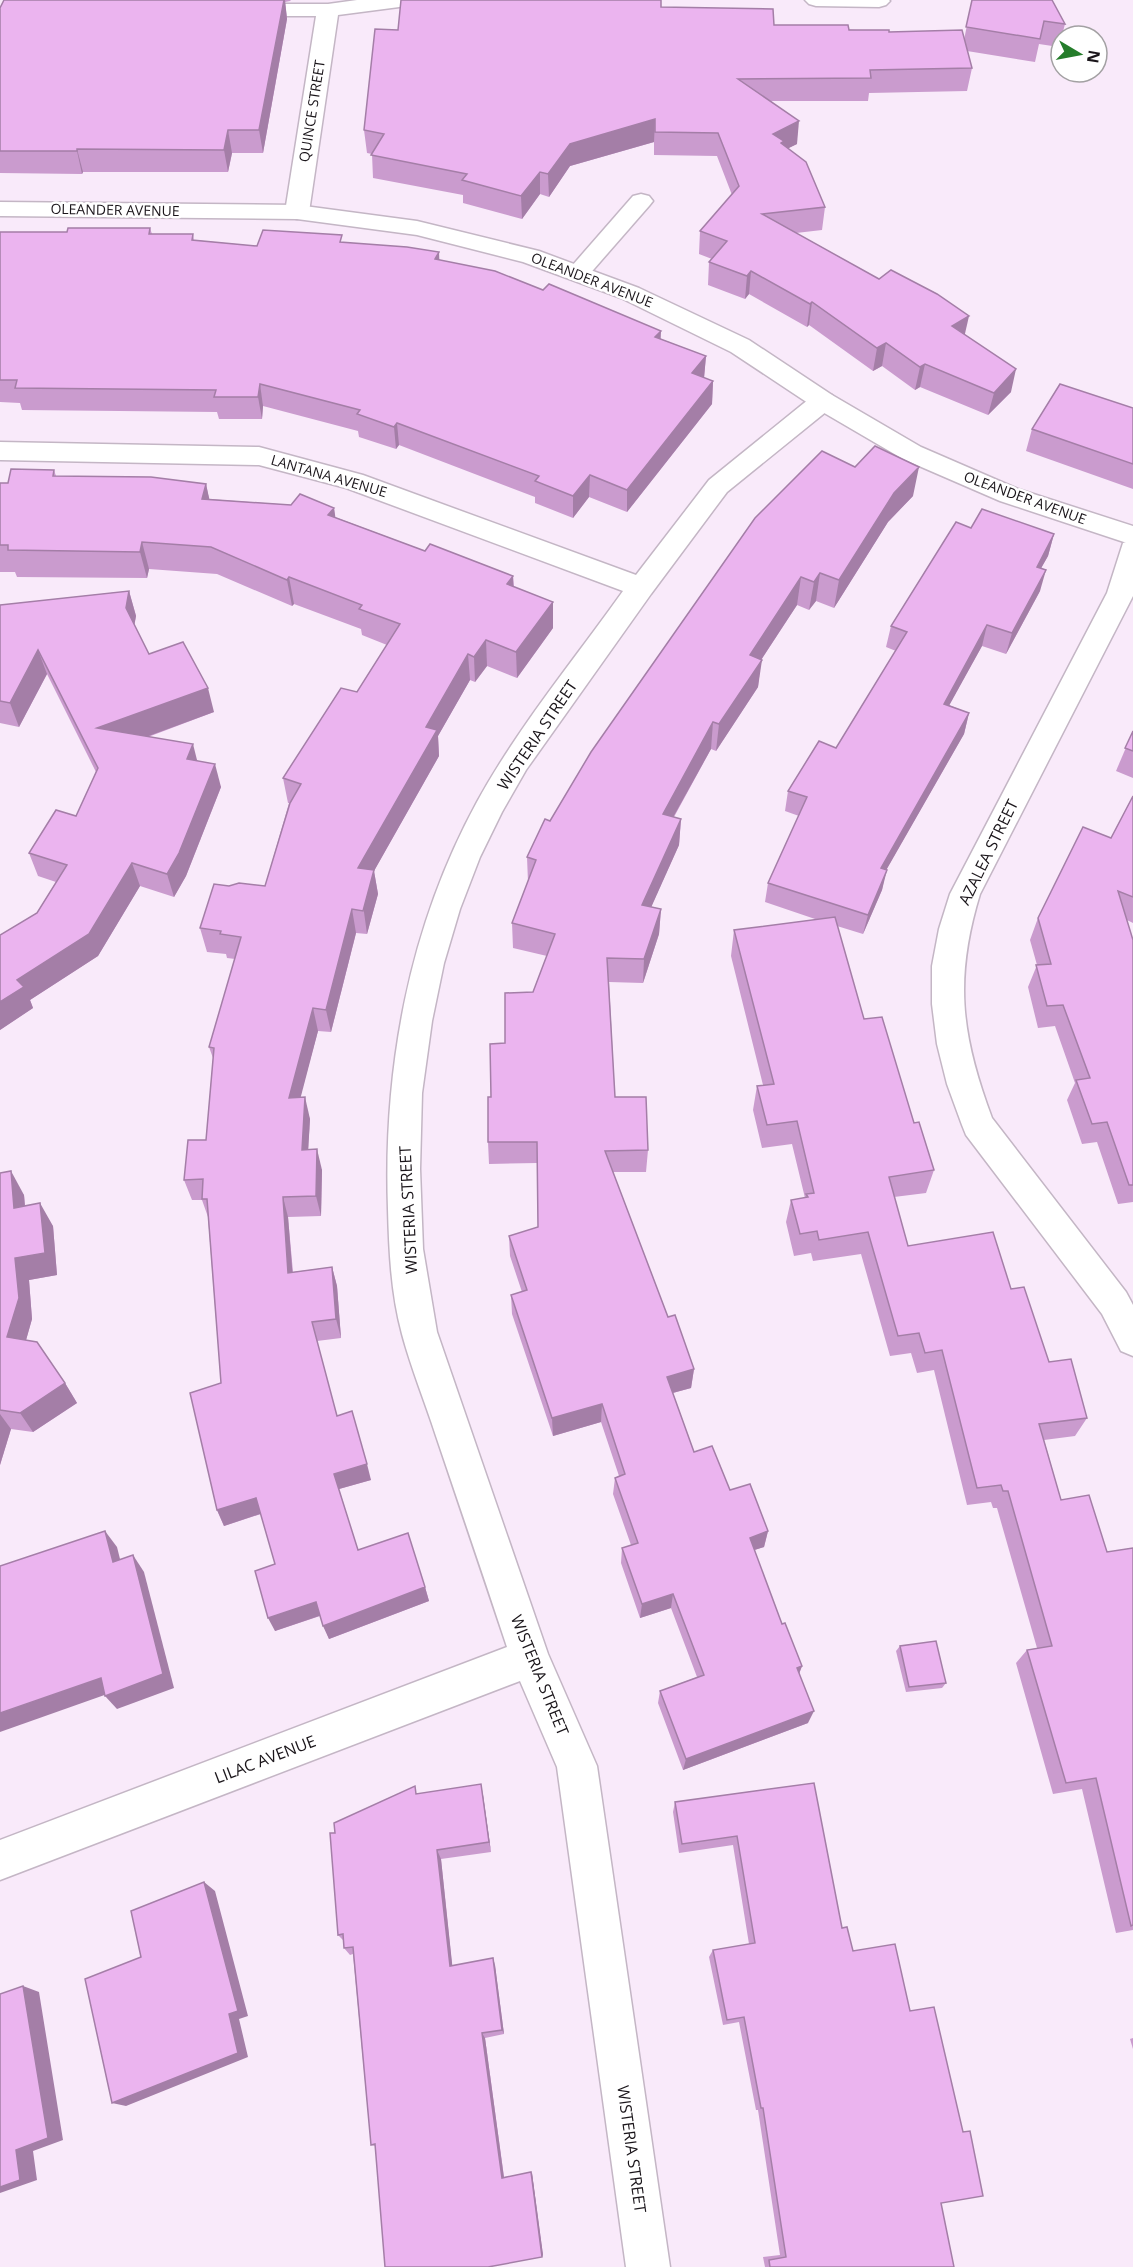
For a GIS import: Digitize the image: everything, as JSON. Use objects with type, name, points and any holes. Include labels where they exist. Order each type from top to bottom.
[{"type":"street","points":[[223,10],[328,10],[407,0]]},
{"type":"street","points":[[816,0],[879,1]]},
{"type":"street","name":"QUINCE STREET","points":[[297,212],[328,10]]},
{"type":"street","points":[[579,272],[640,201]]},
{"type":"street","name":"OLEANDER AVENUE","points":[[0,209],[297,212],[417,228],[531,256],[579,272],[630,293],[740,346],[823,401],[912,453],[1009,495],[1133,536]]},
{"type":"street","name":"WISTERIA STREET","points":[[648,2267],[577,1766],[530,1658],[419,1332],[406,1249],[403,1169],[406,1093],[416,1020],[428,963],[445,909],[465,857],[489,808],[516,762],[640,587],[718,486],[823,401]]},
{"type":"street","name":"LANTANA AVENUE","points":[[0,451],[259,456],[354,481],[640,587]]},
{"type":"street","name":"AZALEA STREET","points":[[1133,550],[1121,593],[964,894],[954,929],[948,966],[948,1004],[953,1044],[963,1084],[978,1125],[1114,1303],[1133,1340]]},
{"type":"street","name":"LILAC AVENUE","points":[[0,1860],[530,1658]]},
{"type":"building","points":[[4,0],[284,0],[259,130],[228,130],[224,150],[0,151],[0,8]]},
{"type":"building","points":[[401,0],[661,0],[661,7],[773,9],[774,25],[848,25],[849,30],[889,30],[889,32],[962,30],[972,68],[870,70],[871,78],[738,79],[799,121],[773,134],[806,162],[825,207],[762,214],[879,279],[891,270],[937,294],[969,316],[952,326],[1016,369],[994,393],[925,364],[920,367],[886,343],[877,348],[812,302],[810,304],[751,271],[747,276],[709,262],[727,241],[700,231],[739,186],[718,133],[655,132],[655,119],[570,144],[548,174],[540,172],[521,196],[462,180],[467,174],[371,155],[384,134],[364,130],[375,29],[398,30]]},
{"type":"building","points":[[972,0],[1052,0],[1065,24],[1044,21],[1040,39],[966,27]]},
{"type":"building","points":[[68,228],[150,228],[149,234],[193,234],[192,240],[257,246],[263,230],[342,235],[340,242],[439,252],[435,259],[495,271],[543,290],[549,284],[661,331],[655,337],[706,356],[692,373],[713,381],[627,490],[590,475],[573,496],[535,481],[539,476],[397,423],[394,427],[357,414],[360,410],[260,384],[258,397],[214,397],[216,390],[15,388],[17,380],[0,380],[0,232],[67,232]]},
{"type":"building","points":[[1060,384],[1133,408],[1133,464],[1032,429]]},
{"type":"building","points":[[875,446],[919,467],[894,493],[839,580],[820,573],[814,582],[801,577],[750,655],[762,660],[719,724],[713,722],[663,814],[681,819],[642,905],[661,909],[644,959],[607,958],[615,1097],[646,1097],[648,1150],[605,1151],[668,1317],[675,1315],[694,1369],[667,1377],[694,1452],[712,1446],[730,1490],[750,1484],[768,1531],[750,1538],[782,1624],[785,1623],[802,1666],[797,1668],[814,1711],[686,1759],[660,1691],[704,1675],[673,1594],[642,1604],[622,1548],[638,1543],[615,1478],[625,1474],[602,1404],[552,1418],[511,1295],[527,1290],[509,1236],[538,1227],[537,1142],[488,1142],[488,1097],[491,1097],[490,1044],[505,1043],[505,993],[533,992],[555,934],[512,923],[536,860],[527,857],[545,819],[550,821],[591,752],[755,518],[822,451],[855,467]]},
{"type":"building","points":[[11,469],[54,470],[53,476],[151,477],[206,484],[202,499],[291,505],[300,494],[334,508],[328,515],[425,551],[430,544],[513,576],[507,584],[553,602],[516,652],[486,640],[474,657],[468,654],[426,727],[437,730],[358,868],[374,870],[363,911],[352,909],[326,1010],[313,1008],[289,1098],[305,1097],[302,1150],[317,1149],[316,1196],[283,1197],[288,1273],[332,1267],[336,1319],[312,1322],[337,1416],[352,1411],[367,1464],[334,1474],[358,1550],[408,1533],[425,1587],[323,1626],[316,1602],[268,1618],[255,1571],[275,1564],[256,1498],[217,1510],[190,1393],[221,1383],[207,1199],[202,1199],[203,1179],[184,1180],[188,1140],[206,1140],[214,1048],[209,1047],[241,937],[200,928],[214,884],[229,886],[239,883],[265,886],[290,803],[301,784],[283,778],[341,688],[357,692],[400,624],[359,609],[362,605],[289,577],[287,580],[211,547],[142,542],[140,552],[8,550],[8,545],[0,545],[0,483],[8,483]]},
{"type":"building","points":[[982,509],[1054,534],[1037,567],[1046,570],[1012,633],[987,625],[944,704],[969,713],[881,868],[887,870],[868,915],[768,883],[807,797],[788,791],[819,741],[836,748],[907,632],[891,626],[956,522],[971,528]]},
{"type":"building","points":[[129,591],[126,608],[149,654],[183,642],[208,688],[97,728],[193,744],[187,759],[215,764],[179,853],[167,874],[132,863],[89,934],[17,980],[24,987],[0,1002],[0,935],[37,913],[67,865],[29,853],[56,810],[76,816],[98,768],[38,650],[10,703],[0,701],[0,605]]},
{"type":"building","points":[[1133,731],[1133,751],[1125,748]]},
{"type":"building","points":[[1133,796],[1133,897],[1118,891],[1133,940],[1133,1185],[1129,1185],[1107,1122],[1092,1124],[1076,1080],[1090,1078],[1063,1005],[1047,1006],[1036,965],[1051,964],[1038,918],[1083,827],[1111,838]]},
{"type":"building","points":[[835,917],[864,1019],[882,1017],[914,1123],[919,1122],[934,1170],[889,1177],[908,1246],[993,1232],[1011,1289],[1024,1287],[1049,1362],[1071,1359],[1087,1418],[1039,1424],[1061,1500],[1089,1495],[1107,1552],[1133,1548],[1133,1925],[1131,1926],[1096,1778],[1066,1783],[1027,1650],[1052,1646],[1008,1491],[1003,1491],[1001,1485],[977,1488],[942,1350],[925,1353],[919,1333],[898,1336],[868,1232],[819,1240],[817,1231],[800,1234],[791,1200],[808,1197],[806,1194],[814,1193],[797,1121],[767,1125],[757,1086],[774,1084],[734,930]]},
{"type":"building","points":[[11,1171],[14,1208],[40,1203],[45,1253],[15,1258],[19,1298],[7,1337],[37,1342],[65,1383],[20,1413],[0,1410],[0,1173]]},
{"type":"building","points":[[105,1531],[113,1562],[133,1555],[163,1674],[105,1696],[101,1678],[0,1713],[0,1566]]},
{"type":"building","points":[[936,1641],[946,1683],[909,1687],[900,1646]]},
{"type":"building","points":[[814,1783],[842,1928],[847,1927],[853,1951],[895,1944],[910,2011],[934,2007],[963,2132],[970,2131],[983,2196],[941,2203],[954,2267],[770,2267],[769,2260],[786,2257],[763,2108],[761,2108],[744,2017],[727,2020],[713,1950],[755,1943],[737,1836],[682,1844],[675,1802]]},
{"type":"building","points":[[481,1784],[489,1842],[437,1850],[450,1966],[493,1958],[502,2030],[482,2033],[502,2178],[531,2172],[542,2257],[488,2267],[385,2267],[375,2144],[371,2145],[353,1947],[344,1948],[343,1934],[338,1935],[330,1833],[335,1833],[334,1823],[415,1786],[416,1794]]},
{"type":"building","points":[[204,1882],[238,2011],[229,2014],[238,2053],[112,2103],[85,1979],[141,1957],[131,1911]]},
{"type":"building","points":[[23,1986],[48,2138],[16,2150],[20,2180],[0,2187],[0,1994]]}]
